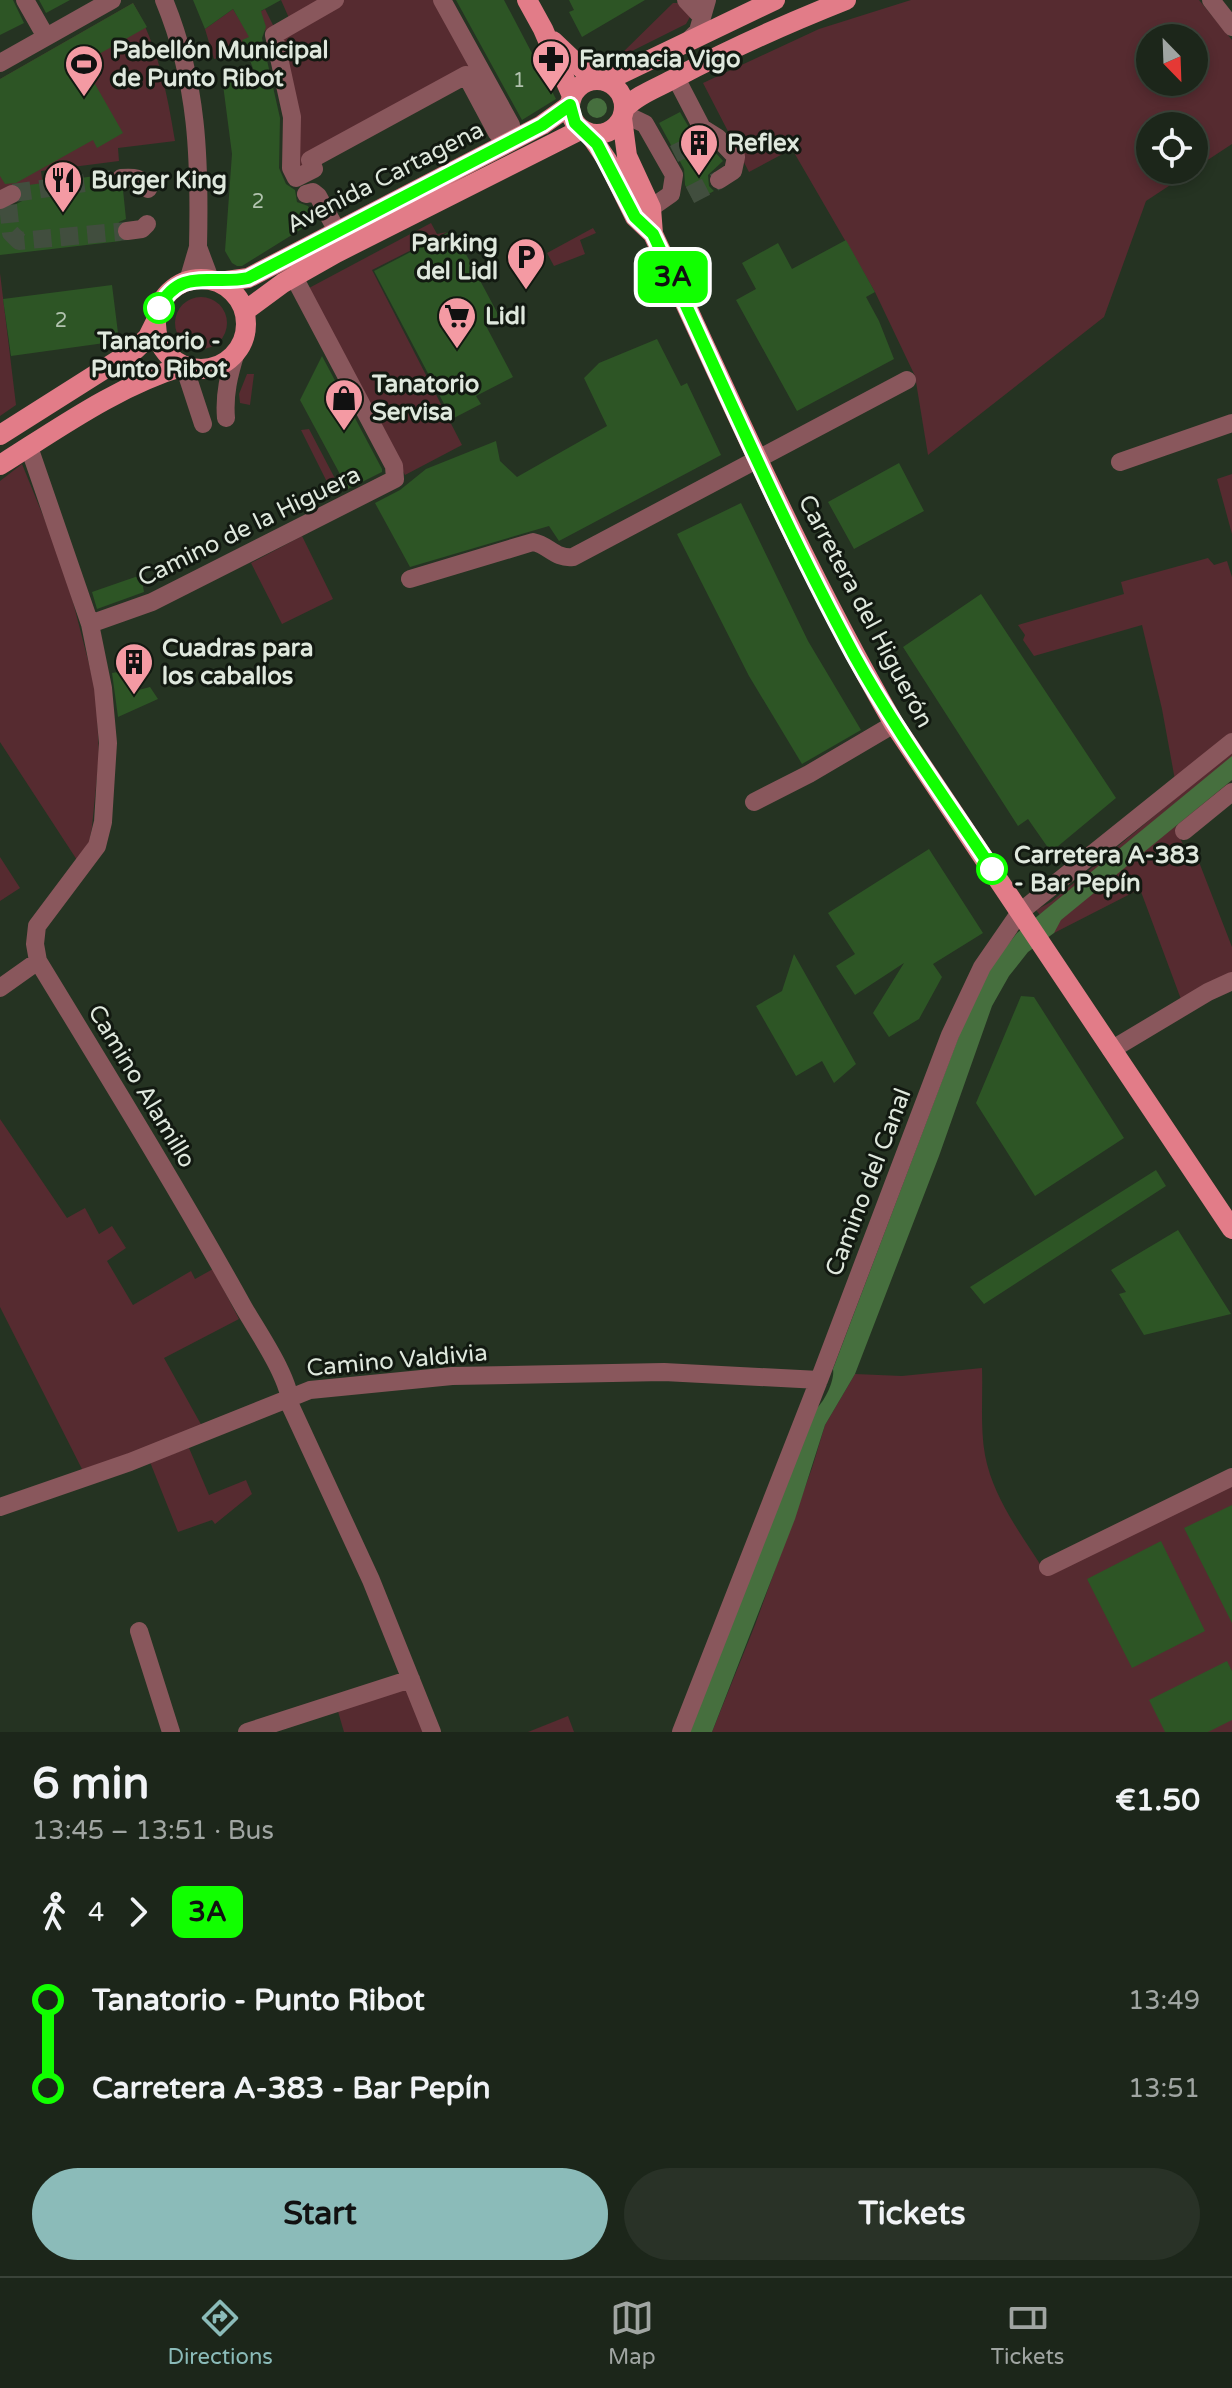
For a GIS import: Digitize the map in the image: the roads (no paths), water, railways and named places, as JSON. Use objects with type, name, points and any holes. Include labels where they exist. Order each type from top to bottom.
[{"type":"main road","points":[[527,0],[543,29],[571,100],[573,118],[607,160],[635,217],[653,234]]},
{"type":"main road","points":[[571,100],[585,82],[600,80],[684,44],[775,0]]},
{"type":"main road","points":[[585,131],[604,133],[611,130],[633,101],[771,30],[846,0]]},
{"type":"main road","points":[[543,29],[600,80],[620,92],[627,156],[651,208],[653,234]]},
{"type":"main road","name":"Avenida Cartagena","points":[[215,280],[248,278],[542,125],[571,100]]},
{"type":"main road","name":"Avenida Cartagena","points":[[245,311],[294,277],[523,156],[585,131]]},
{"type":"main road","name":"Carretera del Higuerón","points":[[653,234],[757,459],[847,641],[894,724],[1232,1229]]},
{"type":"main road","points":[[0,435],[136,349],[148,337],[170,290],[188,281],[215,280],[239,299],[245,311],[246,326],[244,340],[226,362],[198,369],[172,359],[157,335],[156,321]]},
{"type":"main road","points":[[0,465],[116,393],[152,376],[184,366]]},
{"type":"street","points":[[25,0],[46,37]]},
{"type":"street","points":[[0,63],[112,0]]},
{"type":"street","points":[[164,0],[189,73],[196,124],[198,247],[188,281]]},
{"type":"street","points":[[335,0],[274,35],[292,117],[291,168],[296,178],[314,169],[310,160],[466,75],[497,133],[511,125],[442,0]]},
{"type":"street","points":[[684,44],[698,31],[704,8],[686,0]]},
{"type":"street","points":[[1211,0],[1232,27]]},
{"type":"street","points":[[676,78],[702,128],[703,138],[726,146],[736,157],[733,171],[719,180]]},
{"type":"street","points":[[623,114],[645,124],[670,156],[681,193],[651,208]]},
{"type":"street","points":[[121,178],[140,179],[148,189]]},
{"type":"street","points":[[306,194],[313,192],[318,196],[337,231]]},
{"type":"street","points":[[127,231],[142,229],[147,224]]},
{"type":"street","points":[[198,247],[215,280]]},
{"type":"street","name":"Camino de la Higuera","points":[[90,624],[152,602],[395,479],[394,466],[294,277]]},
{"type":"street","points":[[226,418],[227,383],[236,352]]},
{"type":"street","points":[[184,366],[203,424]]},
{"type":"street","points":[[410,579],[533,542],[541,543],[556,556],[573,557],[907,380]]},
{"type":"street","points":[[1120,462],[1230,428]]},
{"type":"street","points":[[0,988],[38,961],[35,944],[37,926],[97,846],[103,822],[108,743],[103,688],[90,624],[29,447]]},
{"type":"street","points":[[754,802],[894,724]]},
{"type":"street","name":"Camino del Canal","points":[[681,1732],[950,1035],[982,967],[1020,912],[1232,742]]},
{"type":"street","points":[[1184,831],[1231,795]]},
{"type":"street","name":"Camino Alamillo","points":[[38,961],[202,1233],[290,1396],[291,1407],[371,1580],[432,1732]]},
{"type":"street","points":[[1111,1050],[1232,981]]},
{"type":"street","name":"Camino Valdivia","points":[[0,1507],[130,1462],[310,1390],[452,1376],[664,1372],[819,1380]]},
{"type":"street","points":[[1048,1567],[1232,1477]]},
{"type":"street","points":[[139,1631],[171,1732]]},
{"type":"street","points":[[247,1732],[411,1679]]},
{"type":"tunnel","points":[[674,154],[698,142]]},
{"type":"tunnel","points":[[13,193],[121,178]]},
{"type":"tunnel","points":[[690,195],[719,180]]},
{"type":"tunnel","points":[[8,205],[11,233],[19,241],[127,231]]},
{"type":"place","name":"Farmacia Vigo","points":[[551,93]]},
{"type":"place","name":"Pabellón Municipal de Punto Ribot","points":[[84,98]]},
{"type":"place","name":"Reflex","points":[[699,177]]},
{"type":"place","name":"Burger King","points":[[63,214]]},
{"type":"place","name":"Parking del Lidl","points":[[526,291]]},
{"type":"place","name":"Tanatorio - Punto Ribot","points":[[159,308]]},
{"type":"place","name":"Lidl","points":[[457,350]]},
{"type":"place","name":"Tanatorio Servisa","points":[[344,432]]},
{"type":"place","name":"Cuadras para los caballos","points":[[134,696]]},
{"type":"place","name":"Carretera A-383 - Bar Pepín","points":[[992,869]]}]
